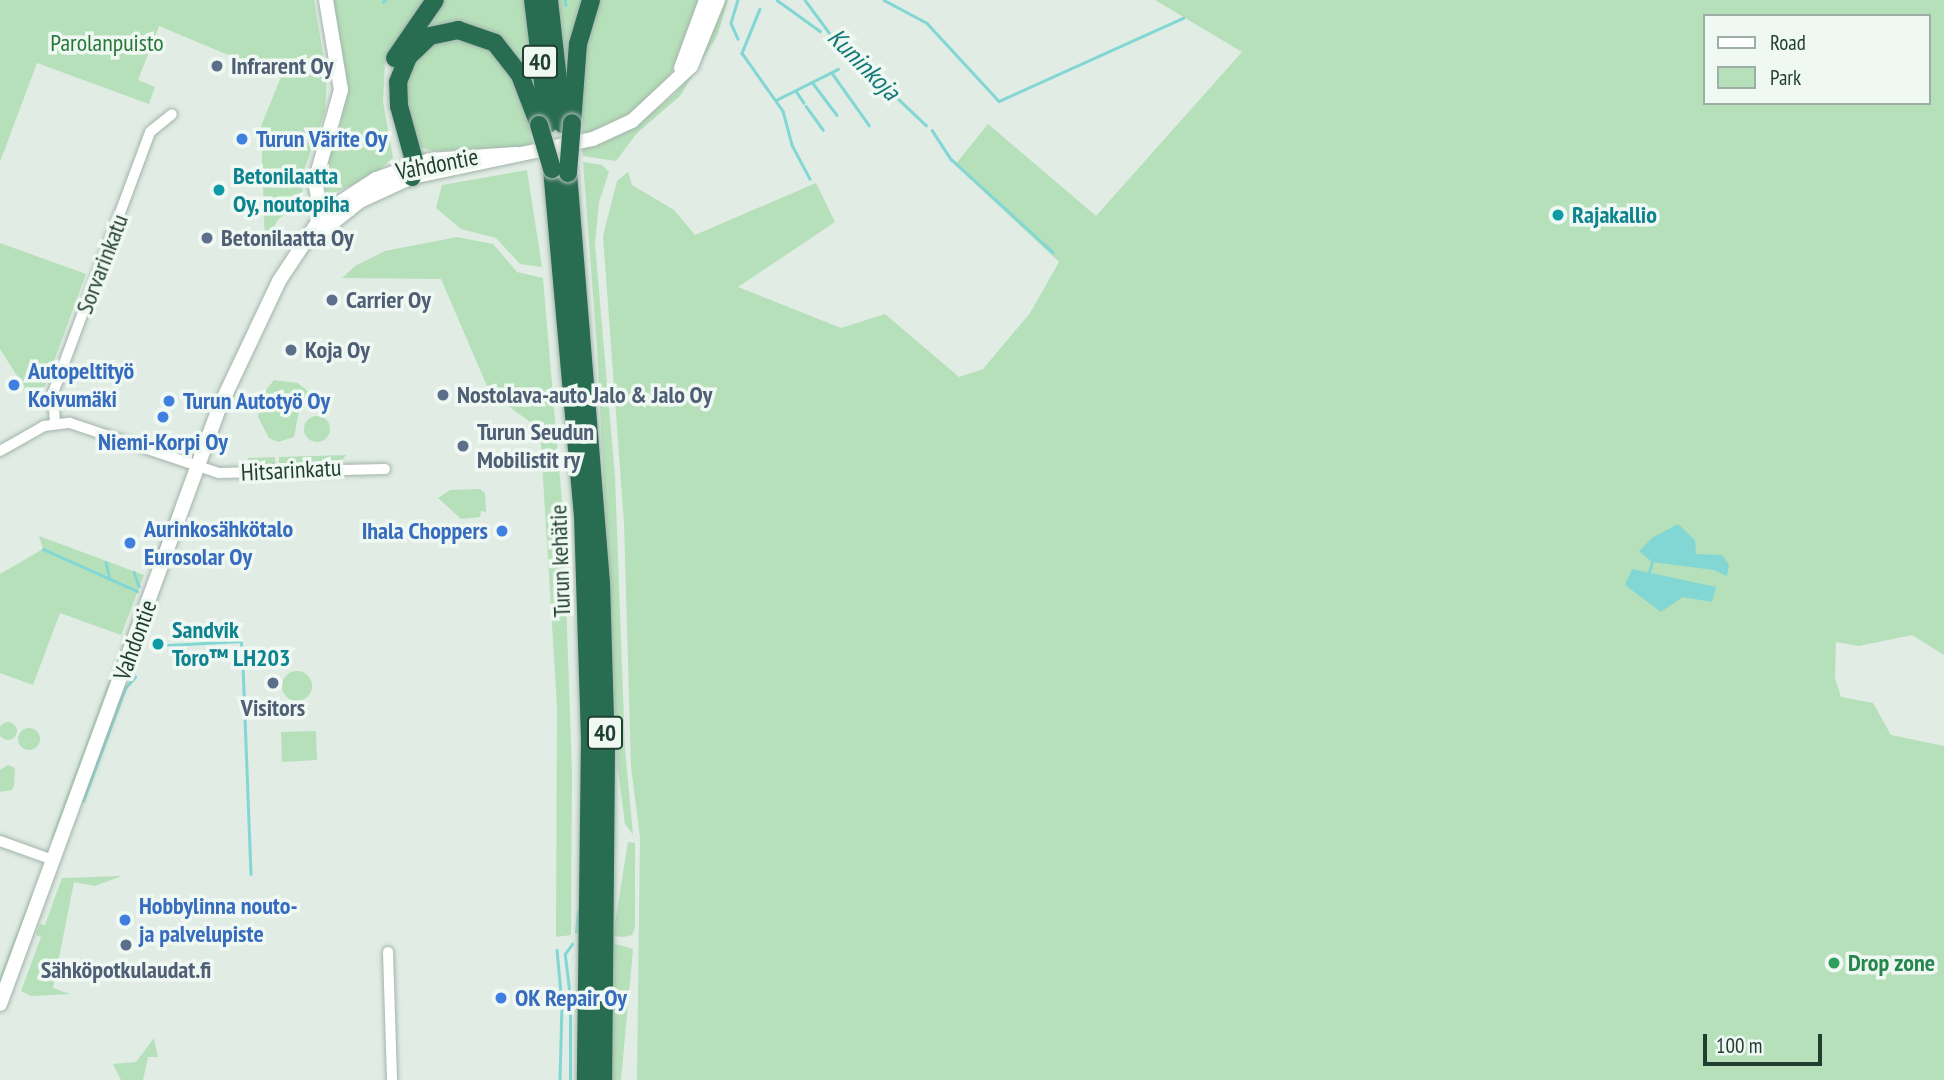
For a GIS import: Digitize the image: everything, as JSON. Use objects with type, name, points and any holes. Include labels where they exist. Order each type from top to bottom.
[{"type":"highway","points":[[410,169],[387,106],[387,79],[399,50],[435,0]]},
{"type":"highway","name":"40","points":[[533,0],[556,124]]},
{"type":"highway","name":"40","points":[[549,0],[556,124]]},
{"type":"highway","points":[[561,176],[556,124],[591,0]]},
{"type":"highway","points":[[410,169],[399,106],[398,82],[413,50],[439,33],[477,33],[503,49],[556,124],[561,176]]},
{"type":"highway","name":"Turun kehätie","points":[[561,176],[583,516],[590,739],[586,1080]]},
{"type":"highway","name":"Turun kehätie","points":[[561,176],[601,583],[606,750],[603,1080]]},
{"type":"street","points":[[326,0],[341,90],[336,118],[315,177],[328,217]]},
{"type":"street","name":"Vahdontie","points":[[676,81],[706,0]]},
{"type":"street","name":"Vahdontie","points":[[0,1004],[198,467],[253,329],[304,245],[328,217],[376,179],[410,169],[516,154],[593,139],[617,129],[645,112],[676,81],[700,50],[718,0]]},
{"type":"street","name":"Sorvarinkatu","points":[[55,423],[53,394],[150,132],[173,114]]},
{"type":"street","points":[[0,451],[55,423]]},
{"type":"street","name":"Hitsarinkatu","points":[[55,423],[80,424],[198,467],[227,473],[385,469]]},
{"type":"street","points":[[0,841],[53,860]]},
{"type":"street","points":[[388,953],[392,1080]]},
{"type":"green space","name":"Parolanpuisto","points":[[0,0],[314,0],[327,79],[325,112],[303,173],[302,197],[277,221],[265,246],[261,126],[281,77],[159,26],[138,80],[155,87],[149,104],[37,63],[0,162]]},
{"type":"green space","points":[[332,0],[428,0],[385,63],[383,102],[393,158],[370,177],[329,195],[322,184],[324,168],[339,131],[346,92]]},
{"type":"green space","points":[[441,0],[525,0],[537,96],[493,35],[472,25],[462,25],[402,52]]},
{"type":"green space","points":[[558,0],[586,0],[566,87],[562,35]]},
{"type":"green space","points":[[596,0],[700,0],[681,58],[658,92],[626,117],[582,135],[580,70]]},
{"type":"green space","points":[[722,0],[728,0],[717,36],[680,96],[637,133],[616,161],[583,156],[582,147],[632,129],[676,93],[694,70]]},
{"type":"green space","points":[[1155,0],[1944,0],[1944,655],[1912,635],[1859,646],[1836,642],[1835,678],[1841,697],[1873,703],[1891,735],[1944,746],[1944,1080],[637,1080],[640,837],[631,767],[624,523],[603,236],[617,181],[628,172],[632,185],[674,210],[695,235],[816,183],[835,222],[738,287],[841,328],[885,314],[959,377],[983,369],[1030,313],[1059,262],[955,165],[988,124],[1096,216],[1242,52]]},
{"type":"green space","points":[[450,35],[500,51],[531,119],[535,146],[433,151],[419,147],[402,91],[417,53]]},
{"type":"green space","points":[[583,162],[602,165],[609,172],[599,202],[595,244],[615,477],[625,748],[633,835],[625,824],[618,771],[597,347]]},
{"type":"green space","points":[[527,170],[542,267],[520,264],[496,238],[461,229],[436,208],[442,185]]},
{"type":"green space","points":[[457,237],[493,244],[517,272],[543,278],[563,514],[572,771],[571,935],[556,937],[557,706],[540,429],[490,393],[441,279],[342,278],[355,266],[385,251]]},
{"type":"green space","points":[[0,243],[86,274],[37,407],[0,349]]},
{"type":"green space","points":[[274,380],[298,383],[309,392],[300,406],[294,437],[278,442],[269,438],[258,417],[262,395]]},
{"type":"green space","points":[[317,416],[326,420],[330,429],[326,438],[317,442],[308,438],[304,429],[308,420]]},
{"type":"green space","points":[[346,455],[340,463],[280,465],[279,461],[279,457]]},
{"type":"green space","points":[[275,457],[275,465],[249,463],[248,458]]},
{"type":"green space","points":[[480,489],[485,493],[486,512],[481,511],[480,517],[461,519],[438,498],[450,490]]},
{"type":"green space","points":[[39,536],[144,575],[121,635],[60,613],[33,685],[0,673],[0,574],[43,549]]},
{"type":"green space","points":[[297,671],[308,675],[312,686],[308,697],[297,701],[286,697],[282,686],[286,675]]},
{"type":"green space","points":[[110,678],[116,678],[56,840],[51,838]]},
{"type":"green space","points":[[8,722],[16,727],[17,731],[12,739],[8,740],[0,735],[-1,731],[4,723]]},
{"type":"green space","points":[[29,728],[37,731],[40,739],[37,747],[29,750],[21,747],[18,739],[21,731]]},
{"type":"green space","points":[[316,731],[317,760],[282,762],[281,732]]},
{"type":"green space","points":[[8,765],[15,768],[14,785],[12,790],[0,792],[0,770]]},
{"type":"green space","points":[[628,842],[635,843],[635,927],[632,935],[613,936]]},
{"type":"green space","points":[[122,876],[95,886],[74,882],[53,988],[70,994],[31,996],[21,991],[41,937],[36,935],[40,924],[45,925],[62,878]]},
{"type":"green space","points":[[33,891],[30,909],[0,990],[0,976]]},
{"type":"green space","points":[[613,943],[633,949],[621,1080],[612,1080]]},
{"type":"green space","points":[[154,1038],[158,1057],[148,1057],[143,1080],[121,1080],[113,1064],[136,1062]]},
{"type":"water","points":[[1678,524],[1695,540],[1696,554],[1722,555],[1729,565],[1727,576],[1714,570],[1652,562],[1639,551],[1652,538]]},
{"type":"water","points":[[1632,569],[1716,587],[1712,602],[1683,597],[1661,612],[1625,585]]},
{"type":"waterway","points":[[565,0],[566,5]]},
{"type":"waterway","points":[[738,0],[731,23],[738,39]]},
{"type":"waterway","points":[[777,0],[820,31]]},
{"type":"waterway","name":"Kuninkoja","points":[[805,0],[831,35],[926,125]]},
{"type":"waterway","points":[[884,0],[927,23],[999,101],[1183,18]]},
{"type":"waterway","points":[[760,9],[742,53],[783,111],[792,145],[810,179]]},
{"type":"waterway","points":[[776,100],[838,69]]},
{"type":"waterway","points":[[832,73],[869,125]]},
{"type":"waterway","points":[[812,82],[837,115]]},
{"type":"waterway","points":[[796,91],[804,103]]},
{"type":"waterway","points":[[806,106],[823,129]]},
{"type":"waterway","name":"Kuninkoja","points":[[932,130],[951,159],[1053,252]]},
{"type":"waterway","points":[[153,567],[174,510]]},
{"type":"waterway","points":[[43,549],[137,591]]},
{"type":"waterway","points":[[106,562],[110,579]]},
{"type":"waterway","points":[[1649,572],[1652,562]]},
{"type":"waterway","points":[[134,572],[139,586]]},
{"type":"waterway","points":[[168,645],[241,641],[242,647]]},
{"type":"waterway","points":[[243,666],[251,874]]},
{"type":"waterway","points":[[83,801],[125,688],[135,677]]},
{"type":"waterway","points":[[576,932],[578,912]]},
{"type":"waterway","points":[[569,989],[565,954],[572,944]]},
{"type":"waterway","points":[[557,950],[562,1004],[560,1080]]},
{"type":"waterway","points":[[570,1008],[570,1080]]},
{"type":"place","name":"Infrarent Oy","points":[[217,66]]},
{"type":"place","name":"Turun Värite Oy","points":[[242,139]]},
{"type":"place","name":"Betonilaatta Oy, noutopiha","points":[[219,190]]},
{"type":"place","name":"Rajakallio","points":[[1558,215]]},
{"type":"place","name":"Betonilaatta Oy","points":[[207,238]]},
{"type":"place","name":"Carrier Oy","points":[[332,300]]},
{"type":"place","name":"Koja Oy","points":[[291,350]]},
{"type":"place","name":"Autopeltityö Koivumäki","points":[[14,385]]},
{"type":"place","name":"Nostolava-auto Jalo & Jalo Oy","points":[[443,395]]},
{"type":"place","name":"Turun Autotyö Oy","points":[[169,401]]},
{"type":"place","name":"Niemi-Korpi Oy","points":[[163,417]]},
{"type":"place","name":"Turun Seudun Mobilistit ry","points":[[463,446]]},
{"type":"place","name":"Ihala Choppers","points":[[502,531]]},
{"type":"place","name":"Aurinkosähkötalo Eurosolar Oy","points":[[130,543]]},
{"type":"place","name":"Sandvik Toro™ LH203","points":[[158,644]]},
{"type":"place","name":"Visitors","points":[[273,683]]},
{"type":"place","name":"Hobbylinna nouto- ja palvelupiste","points":[[125,920]]},
{"type":"place","name":"Sähköpotkulaudat.fi","points":[[126,945]]},
{"type":"place","name":"Drop zone","points":[[1834,963]]},
{"type":"place","name":"OK Repair Oy","points":[[501,998]]}]
